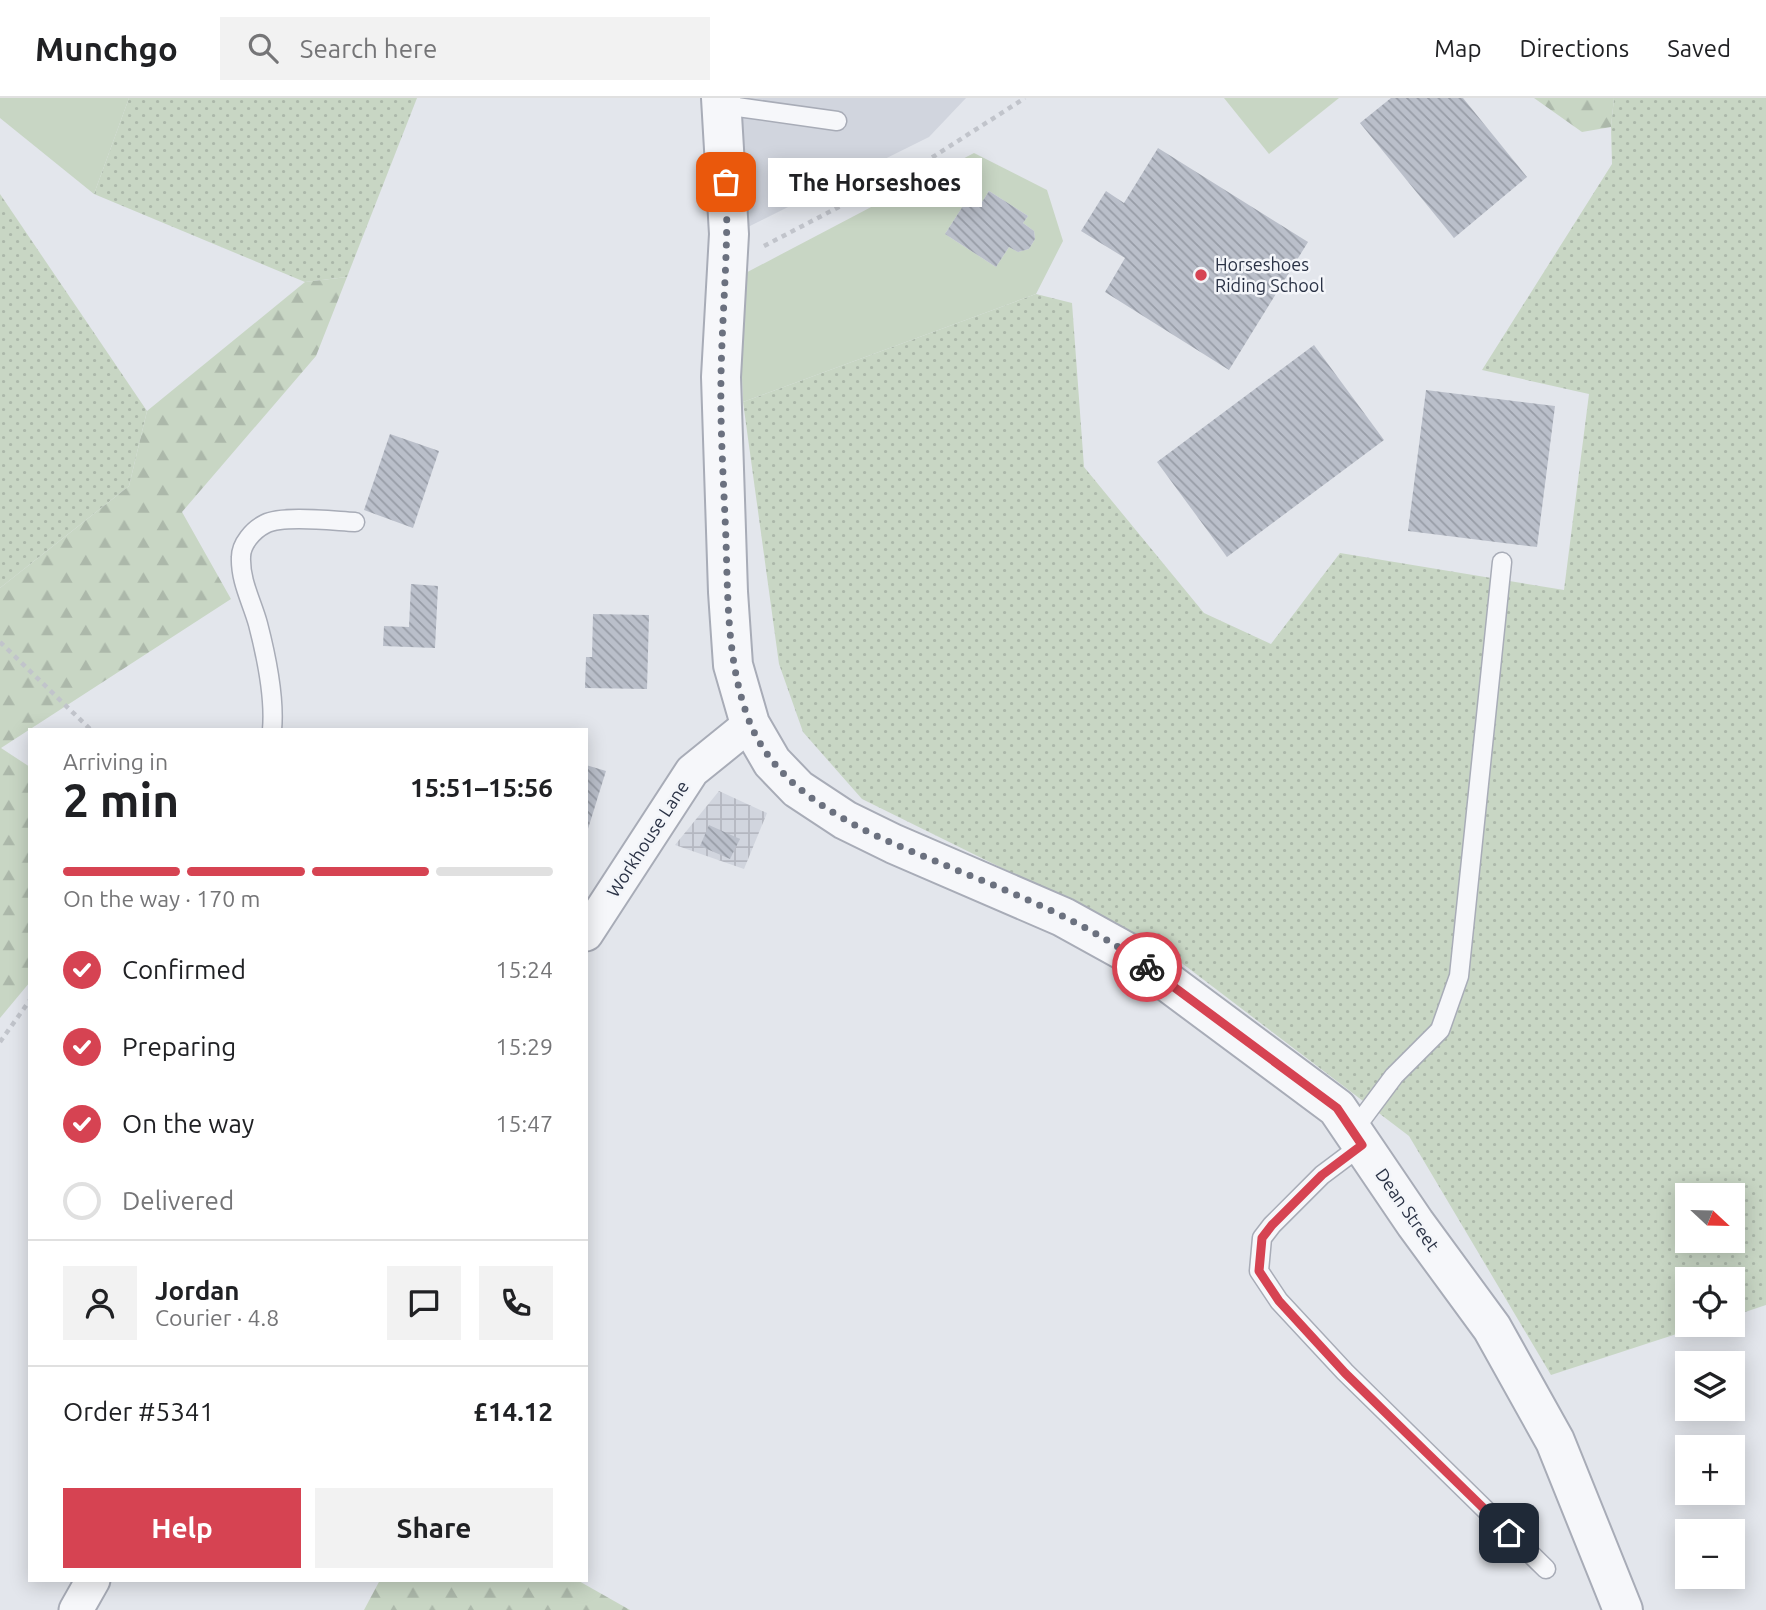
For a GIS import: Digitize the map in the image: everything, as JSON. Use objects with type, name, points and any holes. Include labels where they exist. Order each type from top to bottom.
[{"type":"street","name":"Dean Street","points":[[722,101],[729,234],[721,377],[727,592],[733,665],[750,724],[772,762],[798,789],[845,820],[1063,917],[1130,954],[1337,1108],[1415,1223],[1492,1328],[1555,1441],[1623,1610]]},
{"type":"street","name":"Workhouse Lane","points":[[588,931],[692,771],[750,724]]},
{"type":"street","points":[[76,1610],[92,1582]]},
{"type":"lane","points":[[722,101],[837,121]]},
{"type":"lane","points":[[272,728],[271,690],[258,624],[243,577],[241,555],[247,538],[264,524],[282,520],[355,522]]},
{"type":"lane","points":[[1502,562],[1459,976],[1440,1030],[1394,1076],[1357,1138],[1262,1238],[1259,1271],[1279,1301],[1345,1373],[1546,1569]]},
{"type":"path","points":[[727,266],[925,163],[1025,98]]},
{"type":"path","points":[[0,642],[90,728]]},
{"type":"path","points":[[0,1042],[28,1003]]},
{"type":"shaded area","points":[[727,98],[966,98],[929,137],[744,229]]},
{"type":"shaded area","points":[[719,791],[767,813],[744,869],[675,845]]},
{"type":"green space","points":[[0,98],[129,98],[94,194],[0,118]]},
{"type":"green space","points":[[129,98],[417,98],[347,277],[305,282],[94,194]]},
{"type":"green space","points":[[1224,98],[1339,98],[1269,154]]},
{"type":"green space","points":[[1534,98],[1614,98],[1611,127],[1582,132]]},
{"type":"green space","points":[[1614,98],[1766,98],[1766,1305],[1745,1312],[1745,1267],[1675,1267],[1675,1334],[1551,1375],[1409,1136],[1158,945],[862,799],[803,732],[779,664],[743,402],[1036,294],[1072,303],[1084,467],[1204,613],[1271,644],[1340,553],[1564,590],[1589,394],[1482,370],[1612,164],[1611,127]]},
{"type":"green space","points":[[974,153],[1047,190],[1063,241],[1036,294],[743,402],[738,277]],"holes":[[[989,191],[1028,216],[1023,223],[1034,231],[1035,239],[1029,249],[1018,252],[1009,247],[996,267],[945,234],[970,195],[982,202]]]},
{"type":"green space","points":[[0,194],[147,411],[129,486],[0,588]]},
{"type":"green space","points":[[347,277],[316,356],[182,512],[231,599],[28,728],[1,748],[28,766],[28,984],[0,1018],[0,588],[129,486],[147,411],[305,282]]},
{"type":"green space","points":[[379,1582],[581,1582],[630,1610],[364,1610]]},
{"type":"building","points":[[1391,98],[1463,98],[1527,177],[1454,238],[1360,123]]},
{"type":"building","name":"Horseshoes Riding School","points":[[1158,148],[1308,242],[1229,370],[1105,292],[1125,258],[1081,231],[1106,191],[1124,203]]},
{"type":"building","points":[[989,191],[1028,216],[1023,223],[1034,231],[1035,239],[1029,249],[1018,252],[1009,247],[996,267],[945,234],[970,195],[982,202]]},
{"type":"building","points":[[1314,345],[1384,440],[1227,557],[1157,462]]},
{"type":"building","points":[[1426,390],[1555,406],[1537,547],[1408,531]]},
{"type":"building","points":[[390,434],[439,451],[413,528],[364,510]]},
{"type":"building","points":[[411,584],[438,586],[435,648],[383,646],[384,626],[409,627]]},
{"type":"building","points":[[593,614],[649,615],[647,689],[585,688],[586,657],[592,657]]},
{"type":"building","points":[[588,766],[606,771],[588,829]]},
{"type":"building","points":[[709,825],[740,839],[730,859],[700,846]]},
{"type":"way so far","points":[[726,182],[729,234],[721,377],[727,592],[733,665],[750,724],[772,762],[798,789],[845,820],[1063,917],[1130,954],[1147,967]]},
{"type":"place","name":"The Horseshoes","points":[[726,182]]},
{"type":"place","name":"Horseshoes Riding School","points":[[1201,275]]},
{"type":"route","points":[[1147,967],[1337,1108],[1362,1145],[1322,1175],[1272,1225],[1262,1238],[1259,1271],[1279,1301],[1345,1373],[1509,1533]]}]
